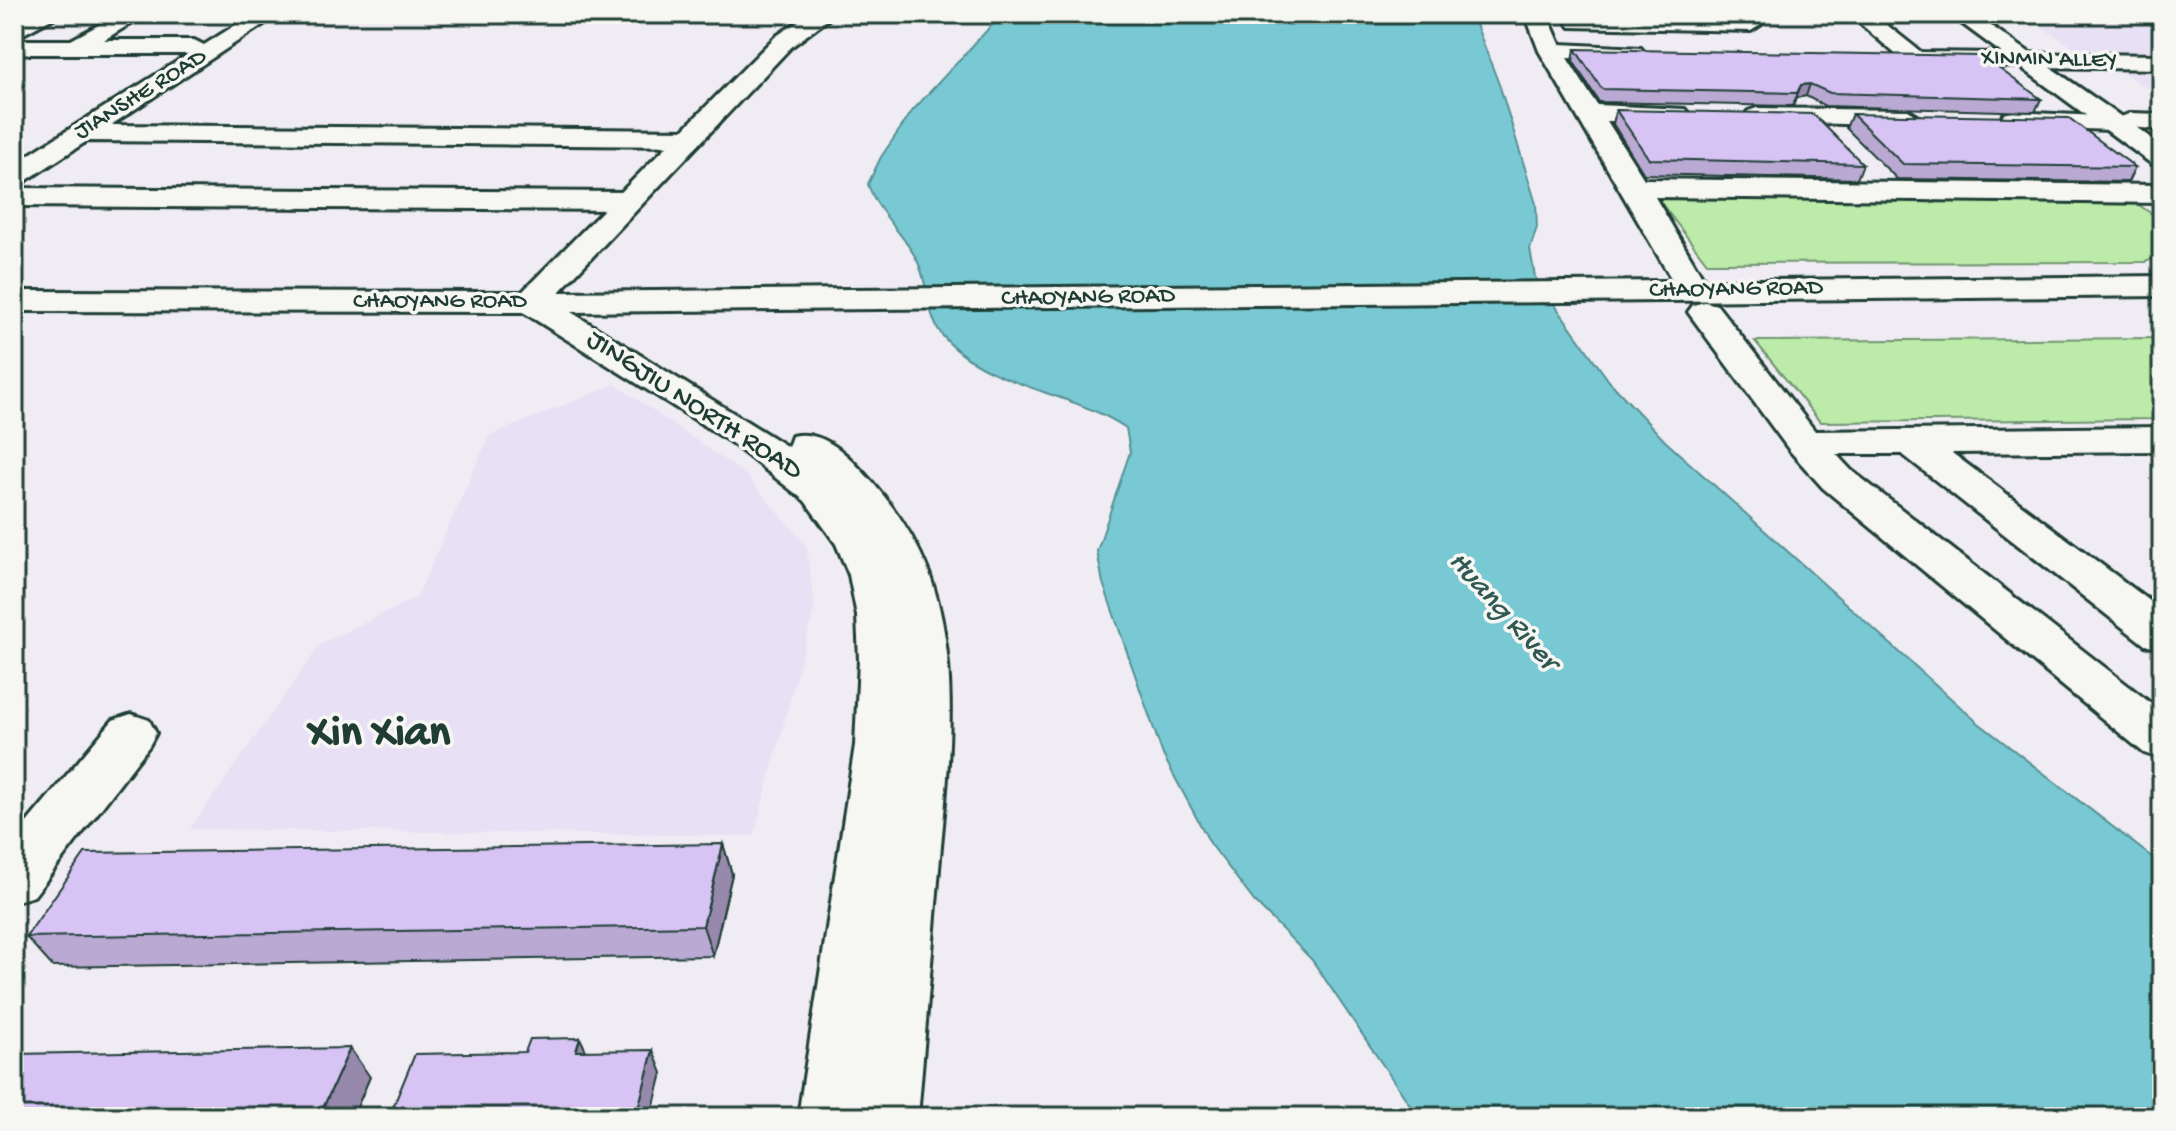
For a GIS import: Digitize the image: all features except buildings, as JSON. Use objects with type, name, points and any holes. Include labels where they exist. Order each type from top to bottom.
[{"type":"main road","points":[[14,32],[50,14]]},
{"type":"main road","points":[[75,47],[135,14]]},
{"type":"main road","name":"JIANSHE ROAD","points":[[30,145],[248,14]]},
{"type":"main road","name":"JIANSHE ROAD","points":[[14,176],[268,14]]},
{"type":"main road","points":[[575,303],[629,201],[783,42],[824,14]]},
{"type":"main road","points":[[686,180],[811,44],[854,14]]},
{"type":"main road","points":[[1860,14],[1914,58]]},
{"type":"main road","points":[[1960,14],[2034,60],[2121,121],[2162,158]]},
{"type":"main road","points":[[1978,14],[2034,60]]},
{"type":"main road","points":[[1773,45],[1746,19],[1537,18],[1551,51],[1677,257],[1699,301],[1804,443],[1837,479],[2162,740]]},
{"type":"main road","points":[[14,47],[194,47]]},
{"type":"main road","points":[[1551,51],[1662,53]]},
{"type":"main road","name":"XINMIN ALLEY","points":[[1871,57],[2162,62]]},
{"type":"main road","points":[[1787,86],[1837,138]]},
{"type":"main road","points":[[1588,113],[1695,115]]},
{"type":"main road","points":[[1725,115],[1941,119]]},
{"type":"main road","points":[[1987,120],[2162,122]]},
{"type":"main road","points":[[2121,121],[2162,142]]},
{"type":"main road","points":[[81,133],[690,138]]},
{"type":"main road","points":[[1867,170],[1888,191]]},
{"type":"main road","points":[[1633,188],[2162,194]]},
{"type":"main road","points":[[14,197],[629,201]]},
{"type":"main road","name":"CHAOYANG ROAD","points":[[14,301],[575,303],[851,310],[1699,301],[2162,286]]},
{"type":"main road","name":"CHAOYANG ROAD","points":[[1699,301],[2162,308]]},
{"type":"main road","name":"CHAOYANG ROAD","points":[[14,319],[575,303]]},
{"type":"main road","name":"JINGJIU NORTH ROAD","points":[[575,303],[800,473],[843,518],[872,577],[878,611],[883,691],[881,745],[831,1117]]},
{"type":"main road","name":"JINGJIU NORTH ROAD","points":[[575,303],[829,460],[875,508],[908,570],[924,687],[924,743],[885,1117]]},
{"type":"main road","points":[[1804,443],[2162,439]]},
{"type":"main road","points":[[1912,442],[2162,634]]},
{"type":"main road","points":[[14,879],[131,733]]},
{"type":"shaded area","points":[[2022,14],[2145,14],[2162,23],[2162,58],[2088,57]]},
{"type":"shaded area","points":[[2111,65],[2162,66],[2162,97]]},
{"type":"shaded area","points":[[615,384],[745,474],[806,545],[815,606],[754,836],[190,829],[321,644],[417,597],[489,436]]},
{"type":"green space","points":[[1655,195],[2136,203],[2162,221],[2162,256],[2145,262],[1707,263]]},
{"type":"green space","points":[[2162,338],[2162,419],[1820,422],[1755,341]]},
{"type":"water","name":"Huang River","points":[[1002,14],[1472,14],[1500,87],[1536,204],[1537,227],[1530,249],[1535,277],[1609,381],[1665,441],[1976,721],[2162,865],[2162,1117],[1418,1117],[1312,960],[1254,901],[1210,843],[1163,755],[1103,583],[1097,551],[1130,452],[1126,428],[1080,405],[1005,378],[960,353],[937,327],[917,260],[872,195],[868,184],[881,157],[913,110]]},
{"type":"district","name":"Xin Xian","points":[[379,735]]}]
